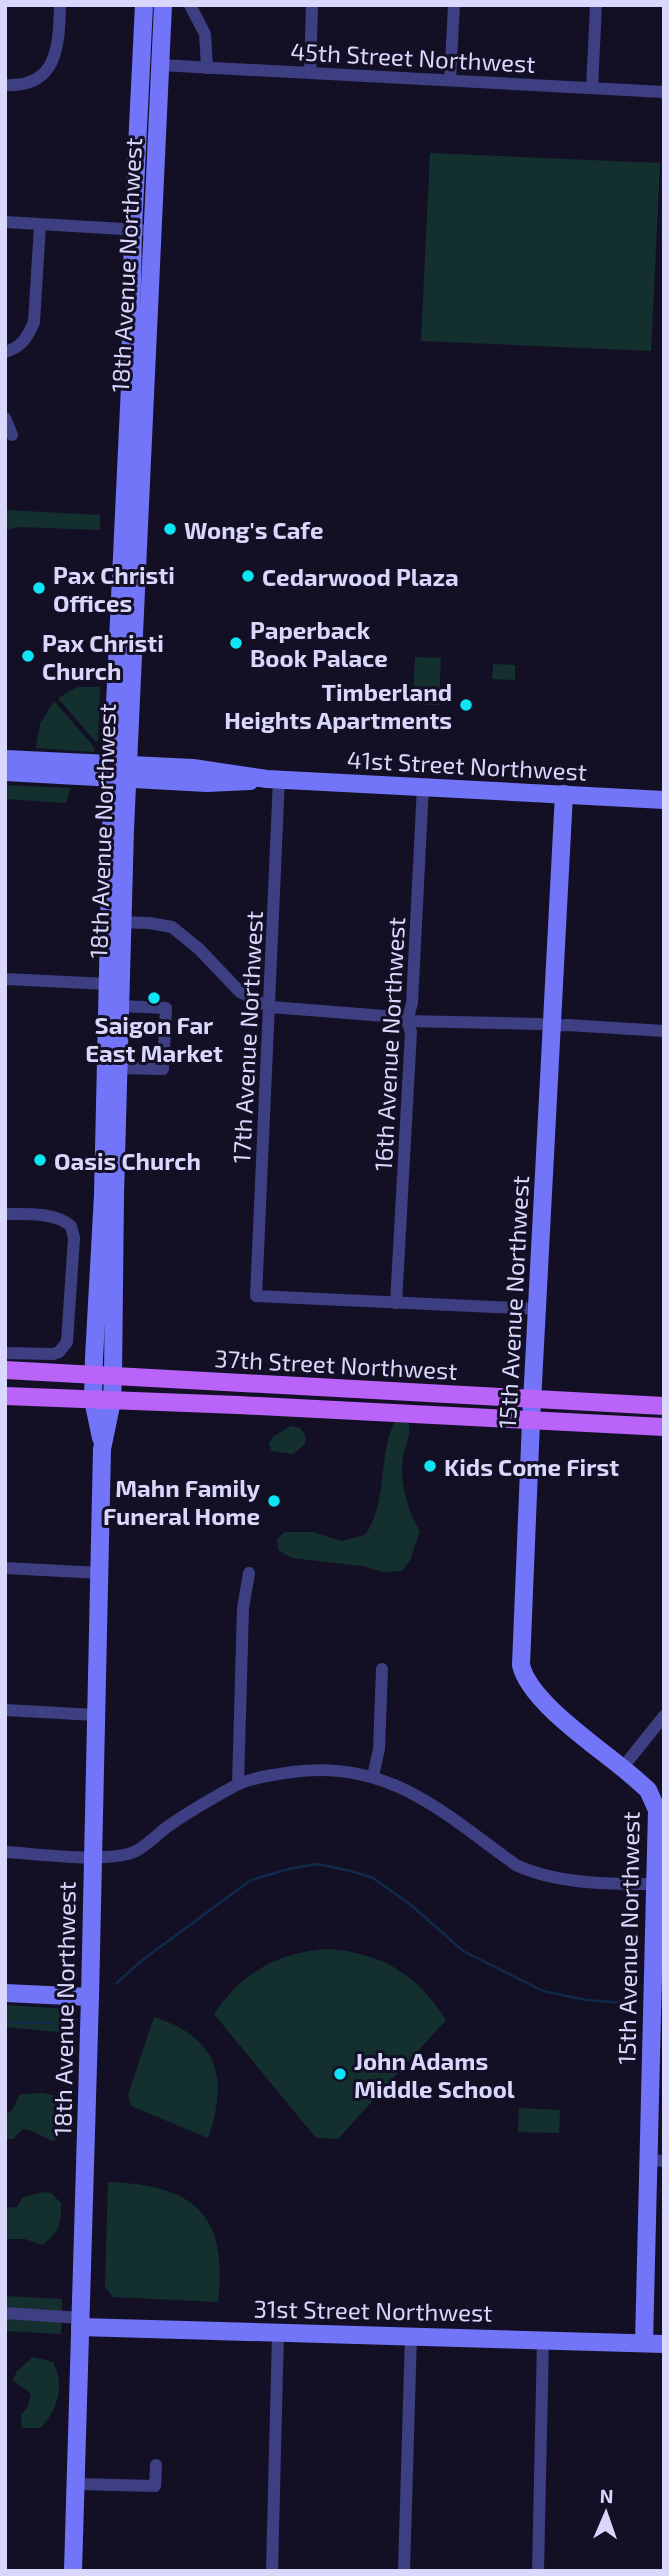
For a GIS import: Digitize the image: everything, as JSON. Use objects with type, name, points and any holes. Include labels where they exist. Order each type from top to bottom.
[{"type":"main road","name":"18th Avenue Northwest","points":[[120,771],[163,5]]},
{"type":"main road","name":"18th Avenue Northwest","points":[[73,2571],[103,1449],[112,1401],[113,1375],[120,1006],[115,922],[133,229],[144,8]]},
{"type":"main road","points":[[144,8],[151,23],[153,54],[160,65]]},
{"type":"main road","name":"41st Street Northwest","points":[[5,759],[120,771]]},
{"type":"main road","name":"41st Street Northwest","points":[[5,772],[222,771],[273,779],[664,800]]},
{"type":"main road","name":"15th Avenue Northwest","points":[[564,794],[547,1025],[538,1308],[521,1655],[528,1684],[542,1703],[648,1790],[657,1810],[660,1884],[657,2161],[644,2343]]},
{"type":"main road","name":"18th Avenue Northwest","points":[[103,1449],[93,1400],[103,1195],[107,984],[115,922]]},
{"type":"main road","name":"37th Street Northwest","points":[[5,1370],[664,1406]]},
{"type":"main road","name":"37th Street Northwest","points":[[5,1396],[664,1427]]},
{"type":"main road","points":[[5,1993],[90,1997]]},
{"type":"main road","name":"31st Street Northwest","points":[[81,2322],[278,2332],[664,2344]]},
{"type":"street","points":[[5,85],[29,82],[38,78],[50,66],[59,40],[60,5]]},
{"type":"street","points":[[190,5],[205,34],[207,68]]},
{"type":"street","points":[[310,72],[312,5]]},
{"type":"street","points":[[450,80],[454,5]]},
{"type":"street","points":[[593,88],[596,5]]},
{"type":"street","name":"45th Street Northwest","points":[[160,65],[664,92]]},
{"type":"street","points":[[5,222],[152,230]]},
{"type":"street","points":[[5,352],[18,348],[28,336],[34,322],[40,225]]},
{"type":"street","points":[[5,418],[12,435]]},
{"type":"street","name":"17th Avenue Northwest","points":[[273,779],[271,1007],[256,1296],[396,1303]]},
{"type":"street","name":"16th Avenue Northwest","points":[[396,1303],[411,1032],[407,1021],[412,1003],[423,786]]},
{"type":"street","points":[[115,922],[161,925],[180,932],[240,992],[271,1007],[397,1017],[407,1021],[567,1025],[664,1031]]},
{"type":"street","points":[[5,979],[107,984]]},
{"type":"street","points":[[118,1068],[163,1069],[166,1008],[120,1006]]},
{"type":"street","points":[[5,1213],[62,1220],[74,1231],[69,1337],[65,1346],[59,1352],[46,1355],[5,1353]]},
{"type":"street","points":[[396,1303],[538,1308]]},
{"type":"street","points":[[5,1568],[100,1573]]},
{"type":"street","points":[[238,1784],[243,1608],[249,1573]]},
{"type":"street","points":[[373,1776],[379,1749],[382,1669]]},
{"type":"street","points":[[5,1710],[96,1715]]},
{"type":"street","points":[[623,1767],[664,1716]]},
{"type":"street","points":[[5,1852],[92,1856],[132,1852],[196,1808],[238,1784],[304,1771],[344,1772],[373,1776],[425,1799],[529,1872],[558,1879],[660,1884]]},
{"type":"street","points":[[5,2312],[81,2322]]},
{"type":"street","points":[[272,2571],[278,2332]]},
{"type":"street","points":[[404,2571],[411,2335]]},
{"type":"street","points":[[538,2571],[543,2339]]},
{"type":"street","points":[[76,2484],[155,2486],[156,2465]]},
{"type":"green space","points":[[430,153],[660,163],[651,351],[421,341]]},
{"type":"green space","points":[[5,510],[100,515],[100,530],[19,527],[5,530]]},
{"type":"green space","points":[[415,657],[441,658],[439,705],[413,704]]},
{"type":"green space","points":[[493,664],[515,665],[515,680],[492,679]]},
{"type":"green space","points":[[78,687],[100,687],[98,741],[95,741],[58,698]]},
{"type":"green space","points":[[54,701],[94,747],[94,752],[36,748],[40,724]]},
{"type":"green space","points":[[5,785],[70,788],[66,803],[5,799]]},
{"type":"green space","points":[[401,1420],[409,1424],[409,1437],[402,1466],[403,1486],[420,1531],[410,1560],[402,1571],[383,1572],[362,1566],[292,1558],[278,1550],[277,1539],[285,1532],[313,1532],[341,1541],[365,1535],[377,1508],[390,1435],[395,1421]]},
{"type":"green space","points":[[291,1426],[300,1428],[306,1437],[305,1444],[293,1454],[271,1451],[269,1443],[274,1436]]},
{"type":"green space","points":[[329,1949],[366,1956],[397,1969],[423,1990],[446,2020],[338,2139],[316,2138],[214,2014],[236,1987],[263,1967],[294,1954]]},
{"type":"green space","points":[[5,2005],[68,2009],[68,2033],[5,2027]]},
{"type":"green space","points":[[154,2017],[192,2036],[205,2048],[213,2062],[217,2078],[217,2096],[208,2138],[131,2106],[128,2095]]},
{"type":"green space","points":[[43,2093],[56,2096],[61,2107],[58,2119],[59,2134],[54,2141],[23,2129],[13,2139],[5,2139],[5,2115],[12,2110],[20,2094]]},
{"type":"green space","points":[[519,2108],[560,2110],[559,2133],[518,2132]]},
{"type":"green space","points":[[108,2182],[162,2189],[183,2198],[199,2210],[210,2226],[217,2246],[220,2271],[218,2302],[113,2297],[105,2287]]},
{"type":"green space","points":[[51,2193],[61,2203],[60,2222],[53,2236],[42,2245],[25,2239],[8,2239],[5,2244],[5,2208],[17,2207],[23,2197]]},
{"type":"green space","points":[[5,2296],[62,2299],[61,2334],[5,2331]]},
{"type":"green space","points":[[33,2357],[53,2362],[59,2379],[58,2397],[51,2414],[40,2428],[22,2428],[21,2415],[28,2407],[31,2394],[13,2380],[17,2371]]},
{"type":"waterway","points":[[117,1983],[141,1961],[251,1880],[317,1864],[373,1878],[410,1904],[463,1951],[543,1991],[586,2000],[625,2003]]},
{"type":"waterway","points":[[5,2022],[52,2023]]},
{"type":"place","name":"Wong's Cafe","points":[[170,529]]},
{"type":"place","name":"Cedarwood Plaza","points":[[248,576]]},
{"type":"place","name":"Pax Christi Offices","points":[[39,588]]},
{"type":"place","name":"Paperback Book Palace","points":[[236,643]]},
{"type":"place","name":"Pax Christi Church","points":[[28,656]]},
{"type":"place","name":"Timberland Heights Apartments","points":[[466,705]]},
{"type":"place","name":"Saigon Far East Market","points":[[154,998]]},
{"type":"place","name":"Oasis Church","points":[[40,1160]]},
{"type":"place","name":"Kids Come First","points":[[430,1466]]},
{"type":"place","name":"Mahn Family Funeral Home","points":[[274,1501]]},
{"type":"place","name":"John Adams Middle School","points":[[340,2074]]}]
